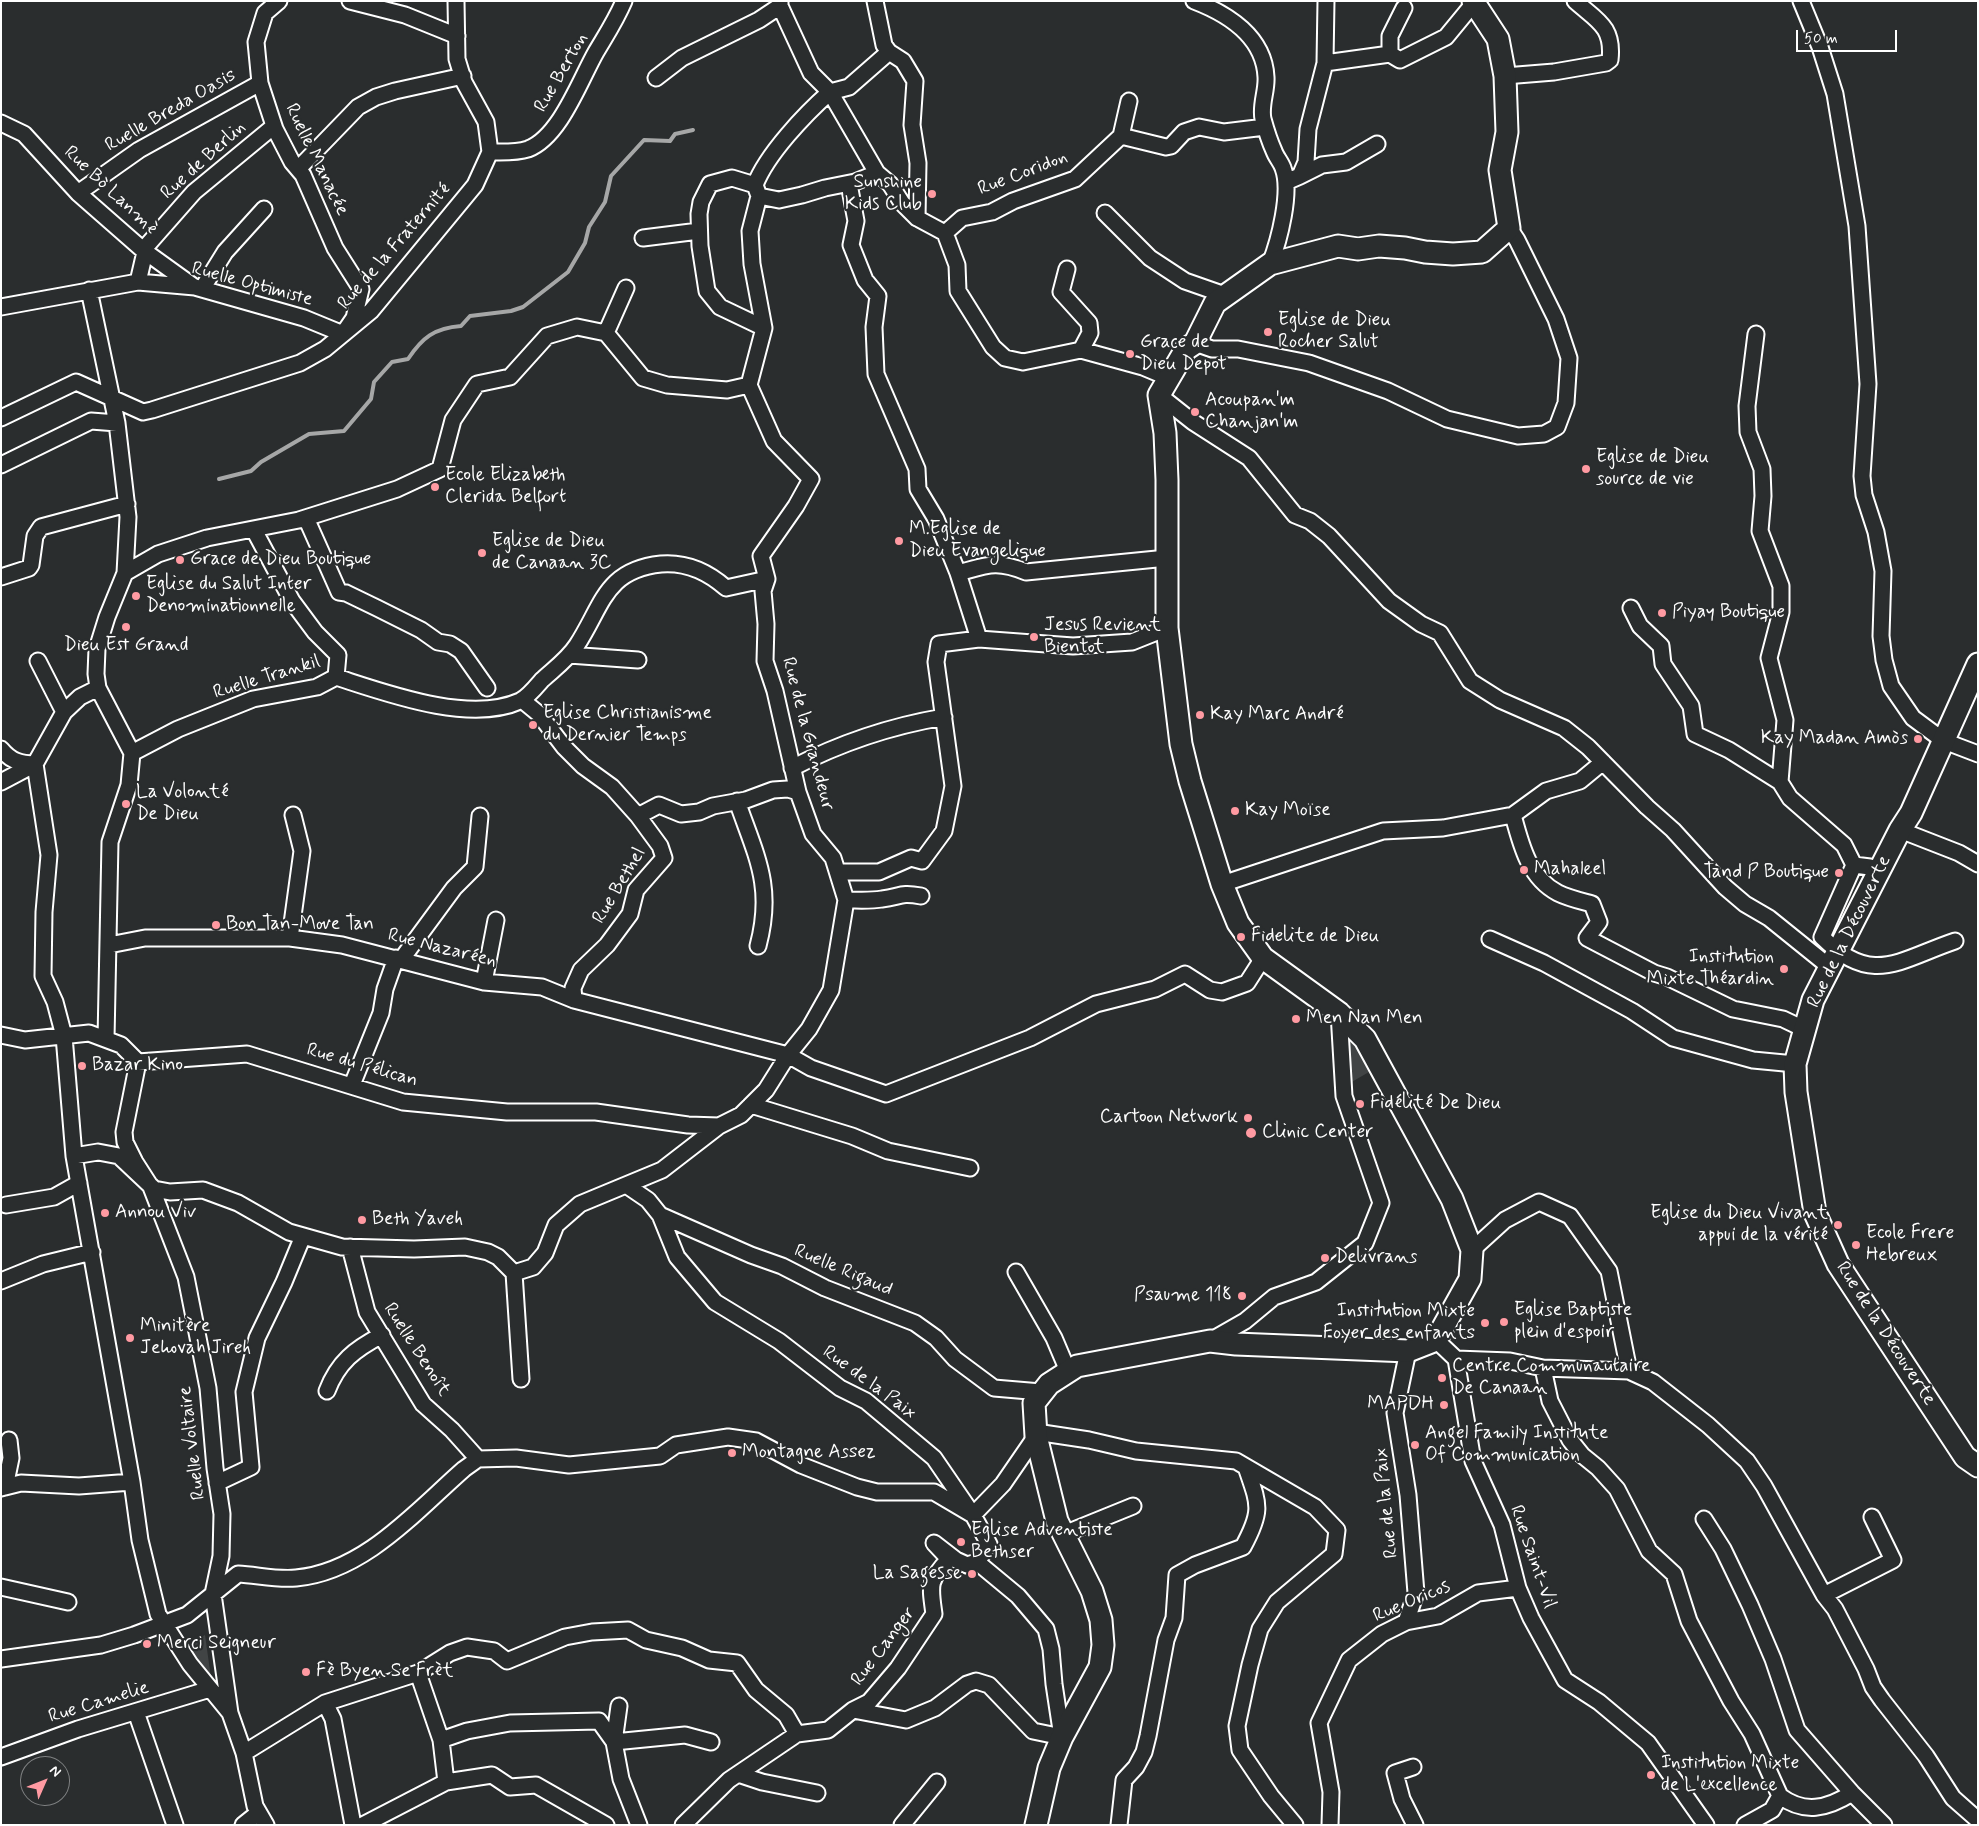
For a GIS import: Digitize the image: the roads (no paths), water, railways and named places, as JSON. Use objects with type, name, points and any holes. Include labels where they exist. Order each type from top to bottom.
[{"type":"street","name":"Ruelle Manacée","points":[[280,1],[265,13],[256,42],[260,83],[274,126],[292,162],[303,175],[336,248],[361,290],[354,318],[343,334]]},
{"type":"street","points":[[350,1],[405,15],[457,36]]},
{"type":"street","points":[[456,1],[457,59],[463,76],[486,122],[490,152]]},
{"type":"street","name":"Rue Berton","points":[[490,152],[512,152],[529,148],[550,132],[563,115],[596,52],[616,22],[624,1]]},
{"type":"street","points":[[875,1],[884,45],[888,52],[902,61],[916,81],[912,125],[918,163],[917,218]]},
{"type":"street","points":[[1194,1],[1218,6],[1241,26],[1255,44],[1262,59],[1266,76],[1262,114],[1265,127],[1274,152],[1293,179]]},
{"type":"street","points":[[1270,264],[1293,179],[1306,162],[1308,129],[1325,63],[1326,1]]},
{"type":"street","points":[[1505,76],[1563,70],[1606,63],[1610,60],[1611,50],[1606,31],[1596,16],[1575,1]]},
{"type":"street","points":[[1801,1],[1820,47],[1835,94],[1857,226],[1868,384],[1868,416],[1862,476],[1864,495],[1876,532],[1883,571],[1881,636],[1884,660],[1891,686],[1913,718],[1944,741],[1978,754]]},
{"type":"street","points":[[1195,343],[1212,349],[1238,349],[1309,363],[1388,391],[1447,419],[1518,436],[1544,434],[1557,427],[1566,403],[1569,358],[1556,319],[1517,240],[1509,228],[1500,170],[1507,132],[1505,76],[1498,39],[1474,2],[1446,37],[1400,60],[1390,54],[1325,63]]},
{"type":"street","points":[[656,78],[682,58],[744,28],[780,3],[811,73],[830,92],[877,173],[890,184],[902,203],[917,218],[945,233],[957,264],[958,291],[994,347],[1005,358],[1023,362],[1081,350],[1144,367],[1167,377],[1174,372]]},
{"type":"street","points":[[1390,54],[1390,36],[1404,8]]},
{"type":"street","points":[[125,574],[158,554],[207,538],[306,518],[397,489],[440,469],[454,420],[477,384],[510,376],[548,336],[577,327],[606,333],[643,378],[667,385],[727,390],[749,385],[764,328],[752,264],[750,231],[760,171],[804,116],[830,92],[849,87],[888,52]]},
{"type":"street","points":[[298,169],[364,104],[395,91],[463,76]]},
{"type":"street","name":"Ruelle Breda Oasis","points":[[78,193],[139,150],[260,83]]},
{"type":"street","points":[[1129,101],[1121,136],[1166,148],[1171,146],[1184,132],[1199,127],[1224,132],[1265,127]]},
{"type":"street","name":"Rue Bò Lanmè","points":[[1,123],[24,134],[78,193],[144,251],[198,288]]},
{"type":"street","name":"Rue de Berlin","points":[[144,251],[194,192],[274,126]]},
{"type":"street","name":"Rue Coridon","points":[[945,233],[962,218],[992,212],[1013,201],[1075,178],[1121,136]]},
{"type":"street","points":[[1293,179],[1322,165],[1346,162],[1376,144]]},
{"type":"street","name":"Rue de la Fraternité","points":[[1,418],[76,382],[143,412],[300,363],[325,349],[371,311],[475,185],[490,152]]},
{"type":"street","points":[[764,328],[720,307],[707,291],[703,278],[699,231],[701,202],[710,184],[732,178],[779,200],[849,184],[877,173]]},
{"type":"street","points":[[849,184],[856,221],[850,245],[866,280],[878,296],[874,327],[876,374],[917,468],[918,489],[936,519],[958,574],[979,639]]},
{"type":"street","points":[[198,288],[229,246],[264,209]]},
{"type":"street","points":[[1105,213],[1150,258],[1185,280],[1225,295]]},
{"type":"street","points":[[1036,1825],[1050,1768],[1062,1737],[1100,1667],[1103,1645],[1101,1620],[1092,1591],[1057,1521],[1036,1434],[1034,1403],[1041,1392],[1077,1366],[1210,1341],[1236,1344],[1408,1350],[1436,1340],[1470,1280],[1472,1250],[1452,1199],[1365,1038],[1339,1013],[1263,958],[1238,923],[1222,884],[1190,781],[1181,744],[1167,628],[1166,442],[1159,396],[1186,349],[1195,343],[1211,309],[1225,295],[1270,264],[1338,246],[1358,249],[1379,246],[1453,254],[1482,252],[1509,228]]},
{"type":"street","points":[[643,238],[699,231]]},
{"type":"street","points":[[138,282],[144,251]]},
{"type":"street","points":[[1067,269],[1061,292],[1089,323],[1090,333],[1081,350]]},
{"type":"street","name":"Ruelle Optimiste","points":[[1,307],[138,282],[198,288],[304,318],[343,334]]},
{"type":"street","points":[[606,333],[626,288]]},
{"type":"street","points":[[89,290],[117,423],[127,504],[125,574],[107,617],[98,649],[96,674],[98,688],[132,753],[128,785],[110,842],[106,1039]]},
{"type":"street","points":[[1756,334],[1747,406],[1748,432],[1762,469],[1763,496],[1760,531],[1781,586],[1781,612],[1769,658],[1785,720],[1780,782]]},
{"type":"street","name":"Rue de la Grandeur","points":[[514,1274],[533,1267],[545,1254],[556,1225],[580,1204],[662,1170],[719,1126],[741,1115],[766,1090],[788,1055],[808,1030],[831,990],[846,900],[839,872],[833,858],[813,834],[798,792],[775,691],[765,661],[766,624],[763,591],[767,579],[760,556],[796,506],[811,479],[774,440],[749,385]]},
{"type":"street","points":[[1159,396],[1194,422],[1249,458],[1295,515],[1310,521],[1330,536],[1389,601],[1421,624],[1440,633],[1470,681],[1500,700],[1564,728],[1603,762],[1647,807],[1673,830],[1725,887],[1745,904],[1835,961],[1878,966],[1903,960],[1956,941]]},
{"type":"street","points":[[1,465],[91,421],[117,423]]},
{"type":"street","points":[[1,577],[29,568],[34,557],[35,536],[41,527],[127,504]]},
{"type":"street","points":[[306,518],[339,592],[346,593],[421,630],[438,642],[450,644],[461,651],[487,688]]},
{"type":"street","points":[[254,530],[292,601],[315,632],[338,655],[336,677]]},
{"type":"street","points":[[958,574],[991,564],[1006,564],[1026,572],[1167,558]]},
{"type":"street","name":"Ruelle Trankil","points":[[132,753],[178,729],[253,699],[318,687],[336,677],[409,700],[458,708],[495,708],[522,700],[569,655],[608,591],[620,578],[640,566],[666,564],[688,566],[710,574],[726,588],[767,579]]},
{"type":"street","points":[[1631,608],[1640,626],[1662,646],[1663,664],[1691,706],[1695,734],[1729,750],[1780,782],[1790,798],[1844,845],[1854,865]]},
{"type":"street","points":[[839,872],[879,872],[910,858],[922,861],[944,831],[954,786],[936,662],[939,644],[979,639],[1073,646],[1132,642],[1167,628]]},
{"type":"street","points":[[569,655],[638,660]]},
{"type":"street","points":[[38,661],[64,712]]},
{"type":"street","name":"Rue de la Découverte","points":[[1978,664],[1911,813],[1900,830],[1835,961],[1813,1000],[1795,1064],[1796,1092],[1815,1213],[1838,1264],[1965,1457],[1978,1466]]},
{"type":"street","points":[[1,782],[35,764],[64,712],[80,697],[98,688]]},
{"type":"street","points":[[522,700],[539,714],[564,747],[583,766],[612,787],[638,816],[659,805],[681,814],[699,812],[713,806],[738,801],[773,790],[788,789],[798,792]]},
{"type":"street","points":[[792,768],[824,752],[869,735],[909,723],[944,717]]},
{"type":"street","points":[[1,749],[10,758],[22,764],[35,764]]},
{"type":"street","points":[[1222,884],[1383,830],[1416,831],[1443,828],[1513,815],[1546,791],[1580,781],[1603,762]]},
{"type":"street","points":[[35,764],[49,855],[44,912],[43,976],[55,1002],[64,1036],[74,1156],[132,1482],[140,1540],[162,1623],[230,1713],[244,1754],[262,1819],[243,1825]]},
{"type":"street","points":[[738,801],[758,854],[764,881],[764,922],[758,946]]},
{"type":"street","points":[[290,938],[302,851],[293,815]]},
{"type":"street","points":[[1513,815],[1521,846],[1528,860],[1545,884],[1559,893],[1592,904],[1599,922],[1587,938],[1654,973],[1667,976],[1733,1009],[1783,1019],[1804,1030]]},
{"type":"street","points":[[352,1085],[381,1013],[385,989],[399,959],[454,888],[475,867],[480,816]]},
{"type":"street","name":"Rue Bethel","points":[[574,1000],[573,988],[581,970],[613,937],[630,914],[636,890],[664,858],[660,846],[638,816]]},
{"type":"street","points":[[1900,830],[1959,853],[1978,864]]},
{"type":"street","points":[[1835,961],[1822,937],[1854,865]]},
{"type":"street","points":[[1854,865],[1870,867],[1879,874]]},
{"type":"street","points":[[846,900],[879,900],[903,893],[921,896]]},
{"type":"street","points":[[484,982],[496,920]]},
{"type":"street","name":"Rue Nazaréen","points":[[109,945],[145,938],[290,938],[342,945],[484,982],[542,988],[574,1000],[788,1055],[810,1068],[886,1094],[1030,1038],[1096,1004],[1155,989],[1185,974],[1210,990],[1222,992],[1247,983],[1263,958]]},
{"type":"street","points":[[1490,939],[1544,963],[1632,1011],[1673,1038],[1752,1060],[1795,1064]]},
{"type":"street","points":[[1210,1341],[1245,1321],[1274,1297],[1316,1282],[1365,1243],[1381,1202],[1344,1096],[1339,1013]]},
{"type":"street","points":[[1,1034],[25,1040],[89,1033],[121,1045],[138,1062]]},
{"type":"street","name":"Rue du Pélican","points":[[138,1062],[247,1054],[403,1102],[507,1112],[596,1112],[688,1125],[719,1126]]},
{"type":"street","name":"Ruelle Voltaire","points":[[138,1062],[124,1132],[125,1142],[151,1187],[190,1291],[208,1388],[217,1483],[222,1514],[221,1556],[213,1594],[230,1713]]},
{"type":"street","points":[[751,1105],[852,1136],[888,1151],[970,1168]]},
{"type":"street","points":[[74,1156],[98,1152],[119,1156],[137,1171],[151,1187],[170,1192],[203,1190],[238,1203],[289,1232],[350,1247],[414,1249],[465,1247],[488,1252],[498,1257],[514,1274],[520,1379]]},
{"type":"street","points":[[6,1205],[54,1197],[79,1183]]},
{"type":"street","name":"Ruelle Rigaud","points":[[626,1185],[648,1200],[660,1215],[751,1255],[782,1266],[825,1288],[849,1295],[915,1324],[936,1338],[955,1359],[994,1388],[1041,1392]]},
{"type":"street","points":[[1472,1250],[1505,1220],[1539,1202],[1570,1216],[1609,1271],[1629,1371]]},
{"type":"street","name":"Rue de la Paix","points":[[660,1215],[677,1257],[715,1302],[779,1341],[840,1388],[866,1401],[934,1458],[973,1515],[989,1544],[977,1562]]},
{"type":"street","points":[[217,1483],[251,1467],[244,1392],[257,1338],[284,1282],[303,1236]]},
{"type":"street","name":"Ruelle Benoît","points":[[350,1247],[367,1312],[423,1404],[452,1430],[478,1459]]},
{"type":"street","points":[[1,1281],[43,1264],[92,1252]]},
{"type":"street","points":[[1016,1272],[1054,1338],[1068,1371]]},
{"type":"street","points":[[327,1391],[333,1375],[355,1349],[382,1335]]},
{"type":"street","points":[[1436,1340],[1456,1359],[1510,1360],[1542,1368],[1629,1371],[1653,1382],[1708,1425],[1747,1461],[1764,1486],[1824,1596],[1835,1609],[1877,1694],[1926,1756],[1953,1798],[1978,1820]]},
{"type":"street","name":"Rue de la Paix","points":[[1406,1622],[1416,1593],[1408,1495],[1395,1412],[1408,1350]]},
{"type":"street","name":"Rue Saint-Vil","points":[[1456,1359],[1473,1461],[1502,1525],[1518,1588],[1531,1618],[1565,1680],[1599,1702],[1648,1743],[1706,1825]]},
{"type":"street","points":[[1542,1368],[1550,1401],[1570,1440],[1582,1455],[1598,1468],[1617,1489],[1649,1551],[1674,1574],[1693,1630],[1731,1701],[1752,1734],[1780,1796],[1792,1805],[1817,1808],[1840,1800],[1852,1793]]},
{"type":"street","points":[[1,1659],[101,1645],[187,1615],[238,1574],[296,1578],[324,1572],[352,1559],[384,1540],[464,1468],[478,1459],[516,1458],[569,1465],[660,1456],[676,1444],[728,1437],[756,1441],[802,1465],[857,1487],[877,1492],[934,1492],[973,1515],[1004,1484],[1036,1434]]},
{"type":"street","points":[[1036,1434],[1089,1440],[1136,1451],[1236,1461],[1279,1488],[1315,1507],[1333,1525],[1338,1535],[1334,1554],[1277,1602],[1260,1630],[1250,1665],[1237,1726],[1240,1750],[1271,1796],[1295,1825]]},
{"type":"street","points":[[3,1488],[11,1458],[9,1440]]},
{"type":"street","points":[[1119,1825],[1124,1780],[1136,1767],[1144,1752],[1148,1736],[1166,1640],[1174,1618],[1177,1575],[1195,1565],[1243,1547],[1254,1524],[1258,1501],[1246,1467]]},
{"type":"street","points":[[3,1488],[20,1483],[79,1486],[132,1482]]},
{"type":"street","points":[[1064,1534],[1133,1506]]},
{"type":"street","points":[[1824,1596],[1893,1560],[1872,1517]]},
{"type":"street","points":[[1704,1519],[1723,1549],[1750,1605],[1773,1659],[1797,1730],[1852,1793],[1884,1825]]},
{"type":"street","name":"Rue Canger","points":[[683,1825],[728,1780],[797,1734],[828,1730],[853,1710],[869,1702],[898,1668],[934,1614],[931,1590],[934,1575],[949,1559],[934,1543],[956,1560],[967,1565],[977,1562]]},
{"type":"street","points":[[977,1562],[1018,1596],[1046,1628],[1052,1649],[1054,1684],[1062,1737]]},
{"type":"street","points":[[1,1587],[68,1602]]},
{"type":"street","name":"Rue Oricos","points":[[1330,1825],[1331,1792],[1320,1723],[1349,1660],[1382,1634],[1406,1622],[1438,1616],[1478,1593],[1518,1588]]},
{"type":"street","points":[[244,1754],[326,1703],[418,1672],[450,1653],[467,1647],[494,1651],[507,1661],[565,1637],[592,1632],[628,1630],[646,1640],[682,1648],[709,1660],[737,1664],[756,1690],[786,1714],[797,1734]]},
{"type":"street","points":[[418,1672],[441,1740],[446,1782]]},
{"type":"street","points":[[853,1710],[906,1720],[935,1708],[967,1684],[976,1681],[989,1685],[1033,1731],[1062,1737]]},
{"type":"street","name":"Rue Camelie","points":[[1,1757],[78,1729],[210,1689]]},
{"type":"street","points":[[326,1703],[333,1719],[353,1825]]},
{"type":"street","points":[[619,1706],[614,1742],[621,1779],[639,1825]]},
{"type":"street","points":[[136,1712],[175,1825]]},
{"type":"street","points":[[441,1740],[467,1731],[510,1723],[550,1724],[599,1721],[614,1742]]},
{"type":"street","points":[[614,1742],[685,1735],[711,1742]]},
{"type":"street","points":[[1414,1767],[1395,1773],[1402,1799],[1415,1825]]},
{"type":"street","points":[[738,1774],[762,1782],[817,1793]]},
{"type":"street","points":[[363,1825],[446,1782],[492,1775],[510,1787],[536,1785],[606,1825]]},
{"type":"street","points":[[902,1825],[937,1782]]},
{"type":"street","points":[[1744,1825],[1772,1810],[1780,1796]]},
{"type":"waterway","points":[[219,479],[251,471],[261,462],[309,434],[344,431],[371,399],[374,382],[392,362],[408,359],[418,345],[430,335],[443,329],[461,326],[470,316],[511,311],[523,307],[568,272],[585,243],[589,227],[605,202],[611,176],[644,140],[670,141],[675,134],[693,130]]},
{"type":"place","name":"Sunshine Kids Club","points":[[932,194]]},
{"type":"place","name":"Eglise de Dieu Rocher Salut","points":[[1268,332]]},
{"type":"place","name":"Grace de Dieu Depot","points":[[1130,354]]},
{"type":"place","name":"Acoupan'm Chanjan'm","points":[[1195,412]]},
{"type":"place","name":"Eglise de Dieu source de vie","points":[[1586,469]]},
{"type":"place","name":"Ecole Elizabeth Clerida Belfort","points":[[435,487]]},
{"type":"place","name":"M.Eglise de Dieu Evangelique","points":[[899,541]]},
{"type":"place","name":"Eglise de Dieu de Canaan 3C","points":[[482,553]]},
{"type":"place","name":"Grace de Dieu Boutique","points":[[180,560]]},
{"type":"place","name":"Eglise du Salut Inter Denominationnelle","points":[[136,596]]},
{"type":"place","name":"Piyay Boutique","points":[[1662,613]]},
{"type":"place","name":"Dieu Est Grand","points":[[126,627]]},
{"type":"place","name":"Jesus Revient Bientot","points":[[1034,637]]},
{"type":"place","name":"Kay Marc André","points":[[1200,715]]},
{"type":"place","name":"Eglise Christianisme du Dernier Temps","points":[[533,725]]},
{"type":"place","name":"Kay Madan Amòs","points":[[1918,739]]},
{"type":"place","name":"La Volonté De Dieu","points":[[126,804]]},
{"type":"place","name":"Kay Moïse","points":[[1235,811]]},
{"type":"place","name":"Mahaleel","points":[[1524,870]]},
{"type":"place","name":"Tand P Boutique","points":[[1839,873]]},
{"type":"place","name":"Bon Tan-Move Tan","points":[[216,925]]},
{"type":"place","name":"Fidelite de Dieu","points":[[1241,937]]},
{"type":"place","name":"Institution Mixte Théardin","points":[[1784,969]]},
{"type":"place","name":"Men Nan Men","points":[[1296,1019]]},
{"type":"place","name":"Bazar Kino","points":[[82,1066]]},
{"type":"place","name":"Fidélité De Dieu","points":[[1360,1104]]},
{"type":"place","name":"Cartoon Network","points":[[1248,1118]]},
{"type":"place","name":"Clinic Center","points":[[1251,1133]]},
{"type":"place","name":"Annou Viv","points":[[105,1213]]},
{"type":"place","name":"Beth Yaveh","points":[[362,1220]]},
{"type":"place","name":"Eglise du Dieu Vivant appui de la vérité","points":[[1838,1225]]},
{"type":"place","name":"Ecole Frere Hebreux","points":[[1856,1245]]},
{"type":"place","name":"Delivrans","points":[[1325,1258]]},
{"type":"place","name":"Psaume 118","points":[[1242,1296]]},
{"type":"place","name":"Eglise Baptiste plein d'espoir","points":[[1504,1322]]},
{"type":"place","name":"Institution Mixte Foyer des enfants","points":[[1485,1323]]},
{"type":"place","name":"Minitère Jehovah Jireh","points":[[130,1338]]},
{"type":"place","name":"Centre Communautaire De Canaan","points":[[1442,1378]]},
{"type":"place","name":"MAPDH","points":[[1444,1405]]},
{"type":"place","name":"Angel Family Institute Of Communication","points":[[1415,1445]]},
{"type":"place","name":"Montagne Assez","points":[[732,1453]]},
{"type":"place","name":"Eglise Adventiste Bethser","points":[[961,1542]]},
{"type":"place","name":"La Sagesse","points":[[972,1574]]},
{"type":"place","name":"Merci Seigneur","points":[[147,1644]]},
{"type":"place","name":"Fè Byen Se Frèt","points":[[306,1672]]},
{"type":"place","name":"Institution Mixte de L'excellence","points":[[1651,1775]]}]
